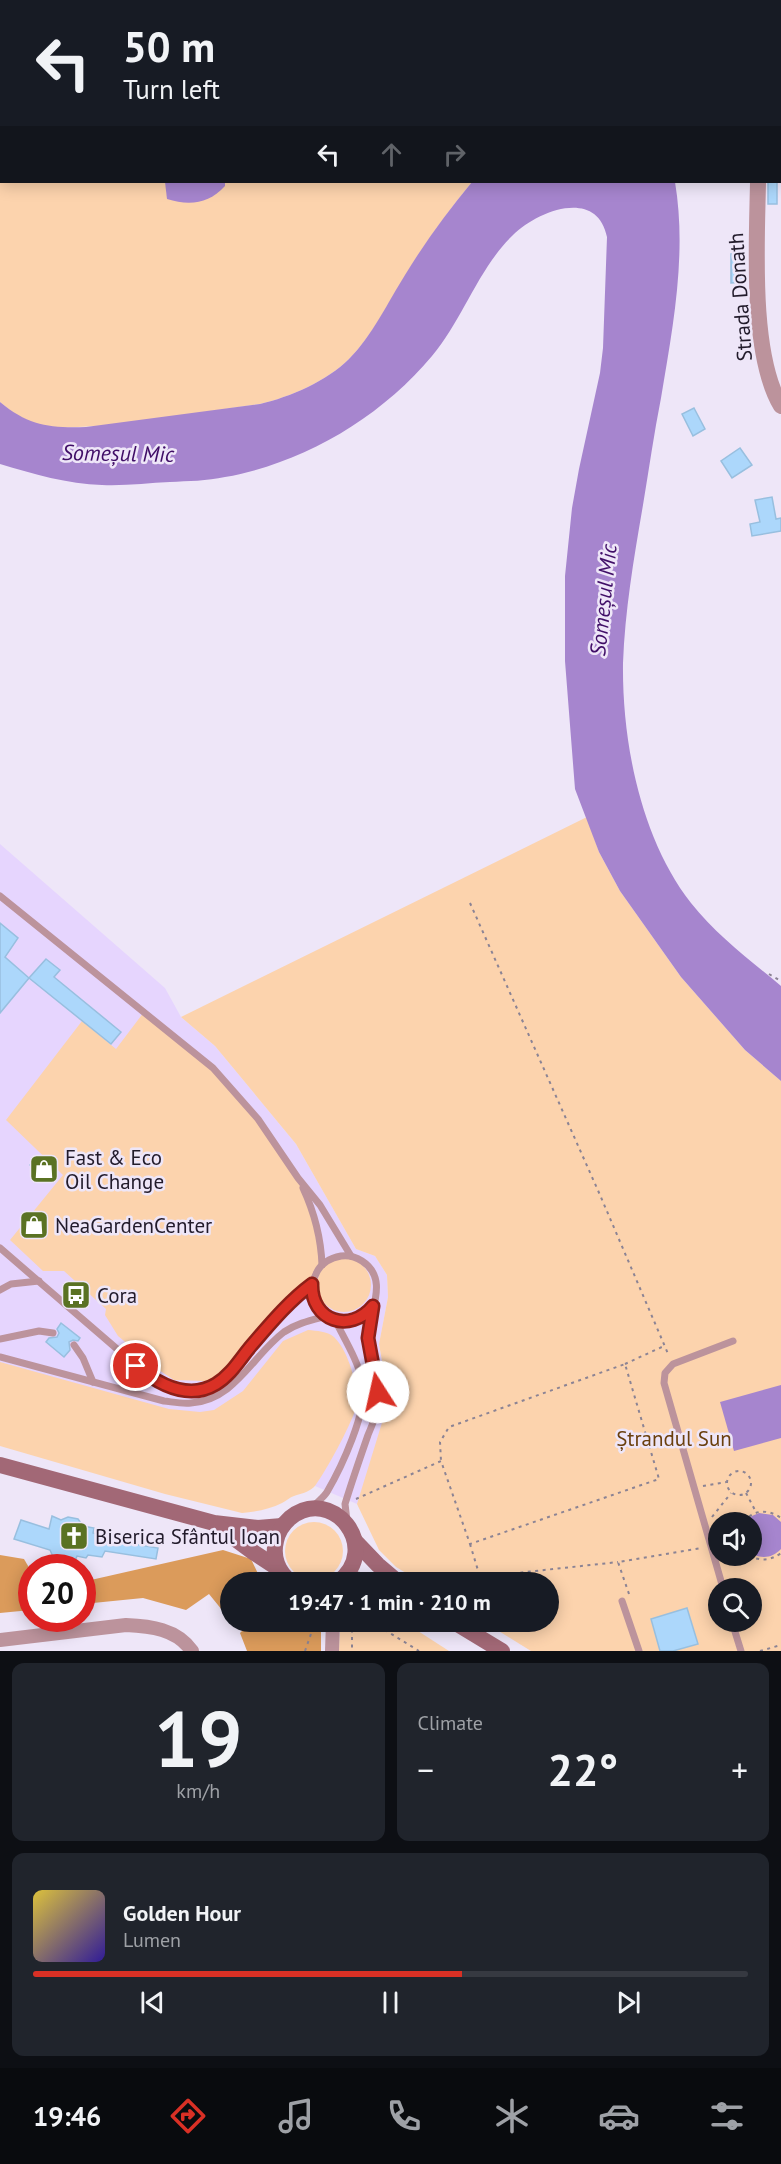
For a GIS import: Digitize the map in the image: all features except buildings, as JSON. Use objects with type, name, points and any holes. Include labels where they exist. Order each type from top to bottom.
[{"type":"main road","points":[[0,1465],[214,1523],[258,1528],[282,1526]]},
{"type":"main road","points":[[279,1569],[274,1557],[282,1526],[295,1514],[310,1509],[324,1509],[335,1513],[347,1524],[355,1541],[386,1572]]},
{"type":"main road","points":[[214,1523],[282,1572]]},
{"type":"main road","points":[[347,1572],[353,1565],[356,1555],[355,1541]]},
{"type":"main road","points":[[471,1632],[502,1651]]},
{"type":"street","name":"Strada Donath","points":[[758,183],[757,253],[761,327],[769,377],[781,406]]},
{"type":"street","points":[[0,1640],[126,1625],[147,1626],[176,1635],[192,1651]]},
{"type":"lane","points":[[0,896],[213,1068],[258,1119],[298,1178],[320,1204],[351,1256]]},
{"type":"lane","points":[[298,1178],[313,1211],[320,1237],[322,1265]]},
{"type":"lane","points":[[0,1248],[153,1380],[166,1387],[183,1390],[209,1388],[217,1384],[236,1366],[248,1349],[296,1296],[312,1284]]},
{"type":"lane","points":[[310,1509],[324,1496],[330,1486],[352,1436],[362,1405],[362,1382],[353,1355],[331,1318],[315,1302],[312,1284],[322,1265],[334,1257],[351,1256],[367,1264],[377,1283],[377,1296],[373,1306],[368,1338],[378,1392],[378,1407],[345,1504],[347,1524]]},
{"type":"lane","points":[[0,1290],[11,1284],[39,1281]]},
{"type":"lane","points":[[2,1357],[164,1401],[189,1404],[203,1402],[236,1383],[267,1346],[299,1323],[331,1318],[351,1321],[360,1318],[373,1306]]},
{"type":"lane","points":[[0,1339],[39,1331],[53,1333]]},
{"type":"lane","points":[[708,1538],[664,1383],[665,1373],[673,1364],[733,1341]]},
{"type":"lane","points":[[74,1345],[93,1382]]},
{"type":"lane","points":[[622,1601],[639,1651]]},
{"type":"lane","points":[[735,1632],[741,1651]]},
{"type":"path","points":[[470,903],[673,1364]]},
{"type":"path","points":[[769,974],[781,981]]},
{"type":"path","points":[[664,1346],[625,1364],[448,1427],[440,1442],[441,1461],[480,1577],[618,1562],[708,1546]]},
{"type":"path","points":[[470,1544],[659,1479],[625,1364]]},
{"type":"path","points":[[345,1504],[441,1461]]},
{"type":"path","points":[[694,1488],[726,1482],[733,1472],[745,1473],[751,1483],[746,1493],[738,1496],[731,1493],[726,1482]]},
{"type":"path","points":[[705,1526],[731,1493]]},
{"type":"path","points":[[746,1493],[756,1512]]},
{"type":"path","points":[[761,1512],[766,1511],[781,1518]]},
{"type":"path","points":[[762,1559],[773,1558],[781,1553]]},
{"type":"path","points":[[618,1562],[629,1595]]},
{"type":"path","points":[[305,1651],[312,1632]]},
{"type":"path","points":[[352,1632],[352,1651]]},
{"type":"path","points":[[388,1632],[419,1651]]},
{"type":"path","points":[[760,1651],[781,1645]]},
{"type":"shaded area","points":[[0,844],[165,988],[181,1017],[215,1046],[296,1144],[356,1249],[375,1256],[387,1275],[388,1297],[379,1344],[389,1400],[384,1427],[357,1504],[315,1486],[296,1485],[0,1410]]},
{"type":"shaded area","points":[[223,1550],[251,1559],[257,1572],[220,1572],[220,1608],[209,1594],[186,1610],[143,1598],[96,1603],[96,1579]]},
{"type":"shaded area","points":[[0,1555],[18,1558],[18,1611],[0,1613]]},
{"type":"shaded area","points":[[321,1632],[321,1651],[247,1651],[240,1633]]},
{"type":"green space","points":[[0,183],[471,183],[423,248],[358,350],[330,374],[296,392],[260,404],[115,425],[59,428],[35,424],[16,415],[0,402]]},
{"type":"green space","name":"Ștrandul Sun","points":[[587,817],[599,852],[620,891],[681,977],[745,1050],[781,1081],[781,1651],[531,1651],[500,1632],[559,1632],[559,1572],[404,1572],[379,1550],[357,1504],[389,1400],[379,1344],[388,1297],[387,1275],[375,1256],[356,1249],[296,1144],[215,1046],[181,1017]]},
{"type":"green space","points":[[144,1012],[213,1068],[258,1119],[298,1178],[313,1211],[322,1265],[312,1284],[295,1296],[217,1384],[174,1380],[159,1370],[118,1336],[105,1315],[106,1309],[64,1271],[43,1271],[10,1240],[63,1175],[6,1120],[82,1021],[116,1049]]},
{"type":"green space","points":[[344,1258],[354,1260],[363,1266],[369,1275],[371,1285],[369,1295],[363,1304],[354,1310],[344,1312],[334,1310],[325,1304],[319,1295],[317,1285],[319,1275],[325,1266],[334,1260]]},
{"type":"green space","points":[[308,1330],[331,1335],[339,1343],[349,1361],[355,1382],[355,1410],[337,1450],[314,1487],[273,1507],[242,1513],[165,1494],[0,1446],[0,1362],[169,1409],[200,1412],[214,1410],[243,1391],[283,1341]]},
{"type":"green space","points":[[308,1522],[320,1522],[335,1530],[343,1545],[343,1557],[335,1572],[293,1572],[285,1557],[285,1545],[293,1530]]},
{"type":"green space","points":[[340,1632],[420,1632],[449,1651],[339,1651]]},
{"type":"water","points":[[165,183],[225,183],[225,186],[212,197],[198,202],[167,199]]},
{"type":"water","name":"Someșul Mic","points":[[471,183],[675,183],[680,236],[677,290],[628,603],[623,663],[626,725],[638,789],[647,820],[674,878],[711,926],[781,986],[781,1081],[745,1050],[681,977],[620,891],[599,852],[575,789],[565,661],[565,576],[572,508],[600,373],[607,237],[601,222],[591,212],[579,208],[565,208],[551,212],[536,218],[513,235],[490,263],[453,326],[432,356],[389,399],[364,418],[312,449],[283,461],[225,477],[128,485],[63,481],[0,464],[0,402],[20,416],[40,424],[86,427],[260,404],[296,392],[319,381],[349,359],[365,340],[446,215]]},
{"type":"water","points":[[781,1385],[781,1438],[734,1451],[720,1402]]},
{"type":"water","points":[[762,1513],[773,1515],[781,1522],[781,1549],[767,1557],[762,1557]]},
{"type":"place","name":"Fast & Eco Oil Change","points":[[44,1169]]},
{"type":"place","name":"NeaGardenCenter","points":[[34,1225]]},
{"type":"place","name":"Cora","points":[[76,1295]]},
{"type":"place","name":"Biserica Sfântul Ioan","points":[[74,1536]]},
{"type":"route","points":[[136,1366],[166,1387],[183,1390],[209,1388],[217,1384],[236,1366],[248,1349],[296,1296],[312,1284],[312,1293],[320,1310],[335,1320],[343,1322],[360,1318],[373,1306],[368,1338],[378,1392]]}]
